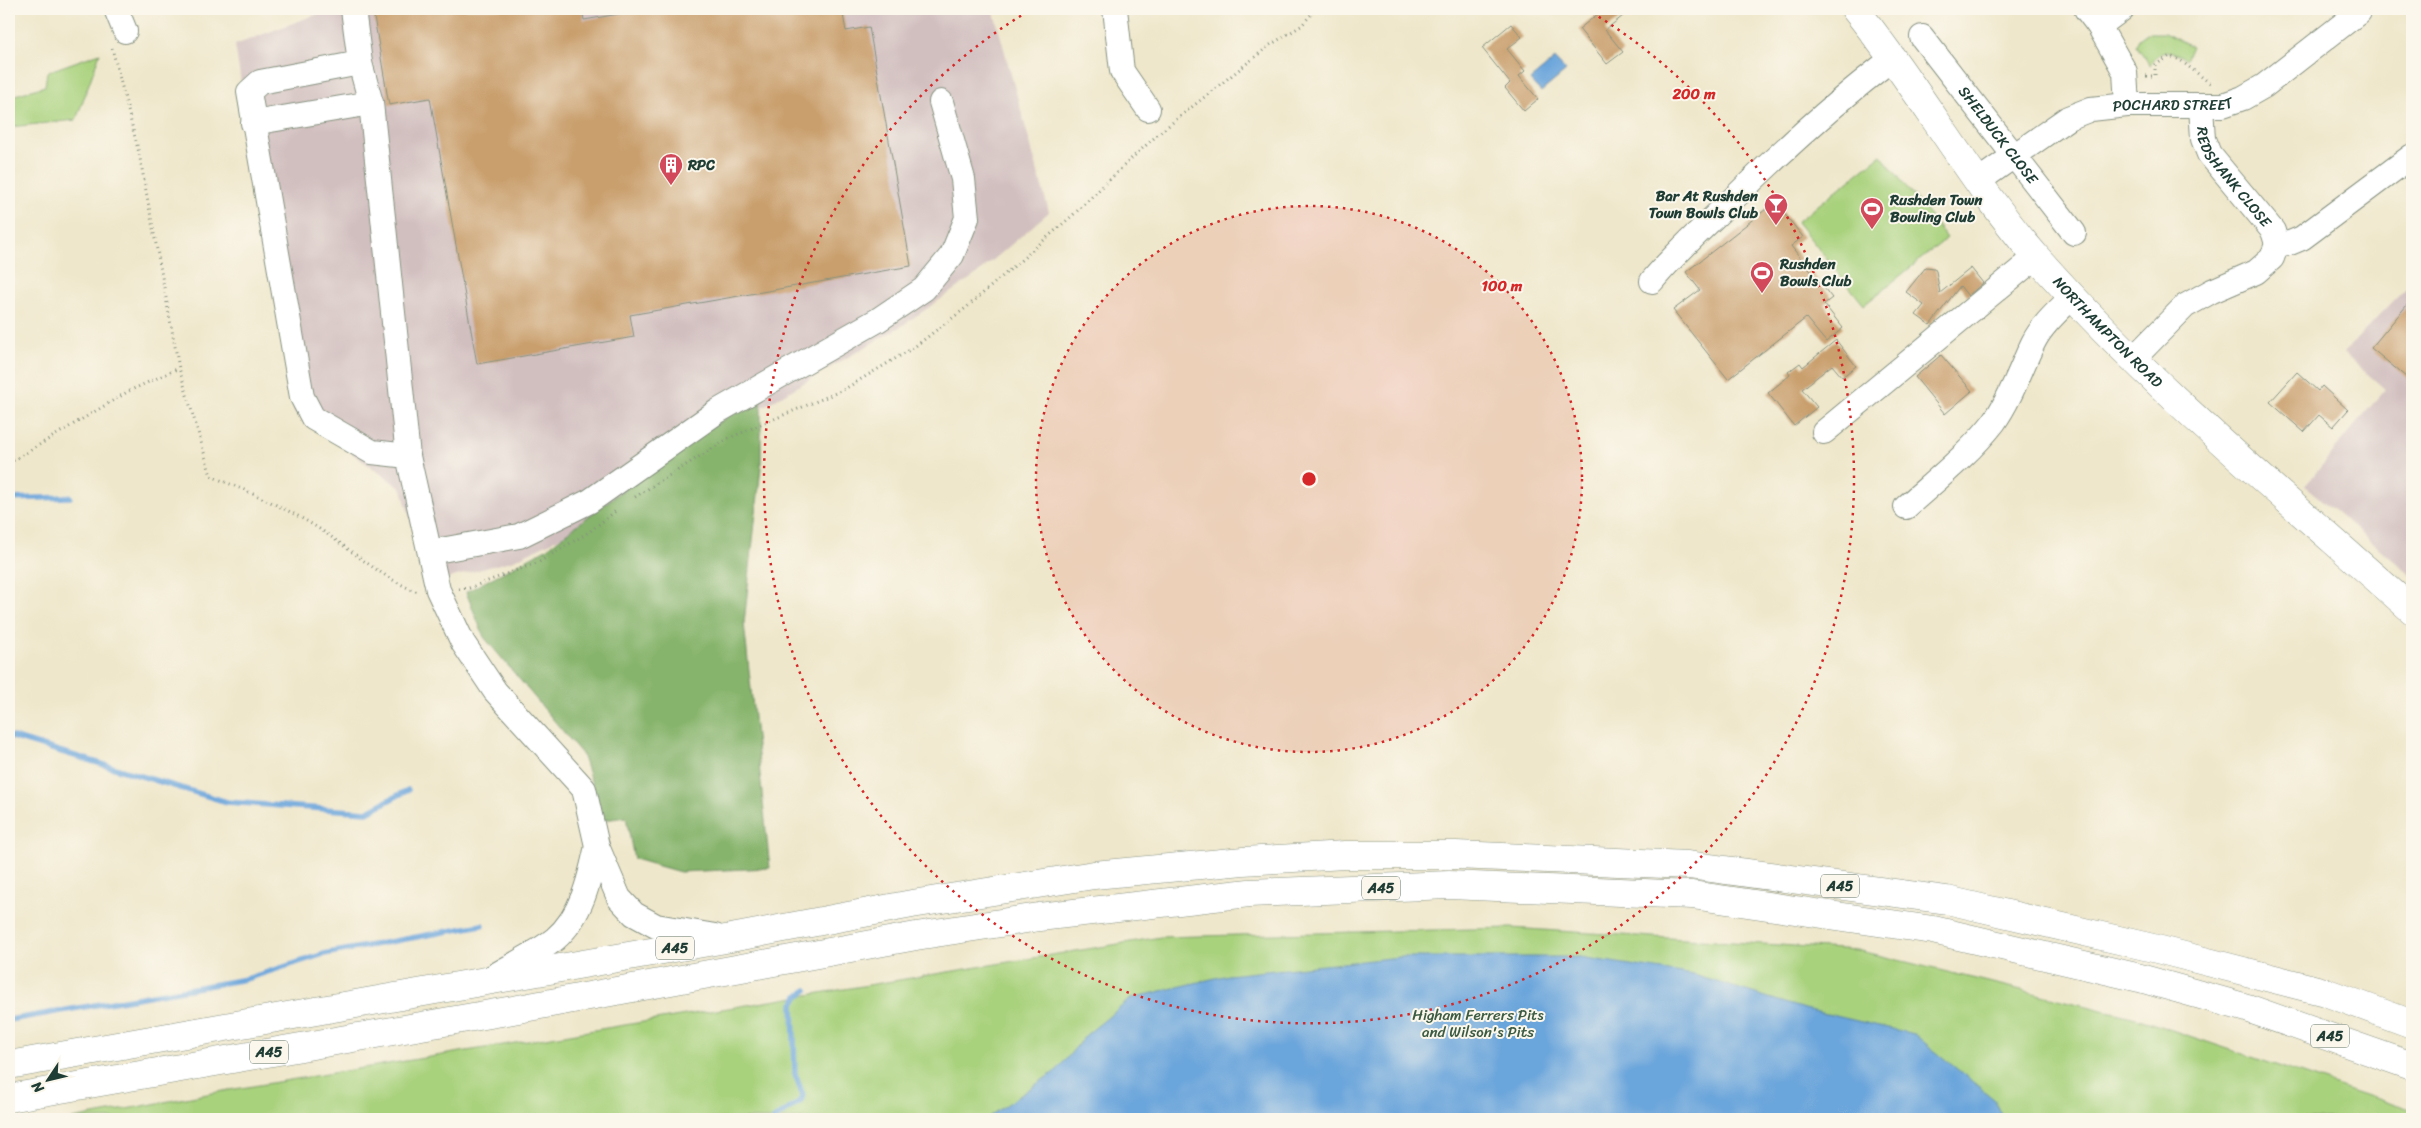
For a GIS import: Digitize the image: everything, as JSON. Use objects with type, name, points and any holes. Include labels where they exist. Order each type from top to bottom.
[{"type":"main road","name":"NORTHAMPTON ROAD","points":[[1855,9],[1977,182],[2036,257],[2072,297],[2132,358],[2412,610]]},
{"type":"main road","name":"A45","points":[[9,1065],[731,938],[912,904],[1094,875],[1243,861],[1345,855],[1456,855],[1678,865],[1947,900],[2154,948],[2325,992],[2412,1024]]},
{"type":"main road","name":"A45","points":[[9,1098],[513,1010],[916,936],[1039,917],[1249,894],[1449,885],[1692,895],[1933,930],[2158,983],[2247,1008],[2412,1066]]},
{"type":"street","points":[[116,9],[118,36]]},
{"type":"street","points":[[353,9],[360,63],[371,103],[408,456],[438,590],[463,643],[495,691],[584,789],[598,846],[620,898],[634,914],[656,926],[731,938]]},
{"type":"street","points":[[1115,9],[1122,71],[1148,109]]},
{"type":"street","points":[[2122,9],[2092,17],[2117,56],[2125,77],[2127,105]]},
{"type":"street","name":"POCHARD STREET","points":[[1977,182],[2068,118],[2091,109],[2127,105],[2201,106],[2234,101],[2264,86],[2359,12]]},
{"type":"street","name":"SHELDUCK CLOSE","points":[[1922,37],[2016,155],[2074,232]]},
{"type":"street","points":[[1652,281],[1671,259],[1786,147],[1864,80],[1892,60]]},
{"type":"street","points":[[360,63],[260,82],[249,92],[302,396],[313,418],[372,452],[408,456]]},
{"type":"street","points":[[430,552],[519,536],[590,502],[718,411],[878,320],[924,289],[952,255],[967,218],[963,179],[941,102]]},
{"type":"street","points":[[253,123],[371,103]]},
{"type":"street","name":"REDSHANK CLOSE","points":[[2201,106],[2202,139],[2209,154],[2272,231],[2277,244]]},
{"type":"street","points":[[2132,358],[2185,306],[2212,291],[2256,272],[2272,258],[2277,244],[2290,243],[2302,238],[2412,156]]},
{"type":"street","points":[[1824,432],[2036,257]]},
{"type":"street","points":[[1906,507],[1975,444],[1994,422],[2005,405],[2033,342],[2046,323],[2072,297]]},
{"type":"street","points":[[484,982],[555,938],[575,914],[588,885],[598,846]]},
{"type":"path","points":[[634,498],[729,438],[843,390],[913,348],[967,307],[1073,215],[1163,130],[1270,45],[1301,26],[1316,9]]},
{"type":"path","points":[[118,36],[116,58],[139,153],[179,368],[211,476],[250,492],[317,527],[399,585],[422,593],[469,588],[539,562],[589,532],[618,509]]},
{"type":"path","points":[[2125,77],[2155,76],[2155,65],[2165,57],[2174,57],[2234,101]]},
{"type":"path","points":[[9,463],[129,391],[179,368]]},
{"type":"shaded area","points":[[320,9],[993,9],[1049,212],[977,274],[903,325],[764,406],[679,451],[575,530],[514,560],[428,584],[402,489],[294,412],[235,45],[320,13]]},
{"type":"shaded area","points":[[2412,282],[2412,576],[2305,486],[2385,389],[2343,353]]},
{"type":"green space","points":[[2147,33],[2164,33],[2192,46],[2186,60],[2176,53],[2167,52],[2158,56],[2150,65],[2136,45],[2139,39]]},
{"type":"green space","points":[[100,53],[76,120],[9,127],[9,97],[45,86],[47,72]]},
{"type":"green space","name":"Rushden Town Bowling Club","points":[[1881,155],[1947,238],[1864,305],[1797,222]]},
{"type":"green space","points":[[761,398],[761,467],[744,623],[770,868],[680,872],[634,859],[626,817],[604,820],[582,754],[484,637],[466,592],[546,549],[688,440]]},
{"type":"green space","name":"Higham Ferrers Pits and Wilson's Pits","points":[[1511,928],[1857,950],[2136,1018],[2412,1111],[2412,1119],[72,1119],[229,1090],[1161,937]]},
{"type":"water","points":[[1555,59],[1566,71],[1541,92],[1530,80]]},
{"type":"water","points":[[1400,957],[1580,957],[1694,975],[1805,1009],[1914,1034],[1995,1100],[2004,1119],[986,1119],[1057,1070],[1086,1035],[1132,998],[1228,975]]},
{"type":"building","name":"RPC","points":[[413,9],[582,9],[584,20],[648,9],[842,9],[846,31],[869,27],[911,266],[630,315],[634,337],[477,364],[430,98],[389,105],[374,17]]},
{"type":"building","points":[[1604,9],[1632,9],[1605,30],[1623,52],[1607,64],[1579,29]]},
{"type":"building","points":[[1511,24],[1522,37],[1507,49],[1525,71],[1519,76],[1538,99],[1524,111],[1505,88],[1510,83],[1482,48]]},
{"type":"building","name":"Rushden Bowls Club","points":[[1775,202],[1803,237],[1791,246],[1832,298],[1824,304],[1843,328],[1826,342],[1806,318],[1728,379],[1673,310],[1700,290],[1686,272]]},
{"type":"building","points":[[1926,267],[1934,268],[1936,271],[1940,293],[1971,268],[1983,283],[1968,296],[1960,286],[1930,325],[1916,315],[1924,305],[1906,292]]},
{"type":"building","points":[[2412,299],[2412,382],[2371,348]]},
{"type":"building","points":[[1836,340],[1856,366],[1842,377],[1832,365],[1802,389],[1817,407],[1794,426],[1768,393],[1790,375],[1788,372],[1800,363],[1803,367]]},
{"type":"building","points":[[1941,355],[1972,391],[1945,414],[1915,377]]},
{"type":"building","points":[[2297,372],[2318,391],[2322,386],[2348,410],[2333,427],[2319,415],[2304,432],[2270,402]]},
{"type":"waterway","points":[[9,499],[70,497]]},
{"type":"waterway","points":[[9,736],[227,802],[367,812],[408,790]]},
{"type":"waterway","points":[[9,1020],[246,979],[324,954],[482,925]]},
{"type":"waterway","points":[[774,1119],[801,1101],[803,1095],[795,1074],[793,1004],[798,996],[807,990]]},
{"type":"place","name":"RPC","points":[[671,186]]},
{"type":"place","name":"Bar At Rushden Town Bowls Club","points":[[1776,226]]},
{"type":"place","name":"Rushden Town Bowling Club","points":[[1872,230]]},
{"type":"place","name":"Rushden Bowls Club","points":[[1762,294]]}]
